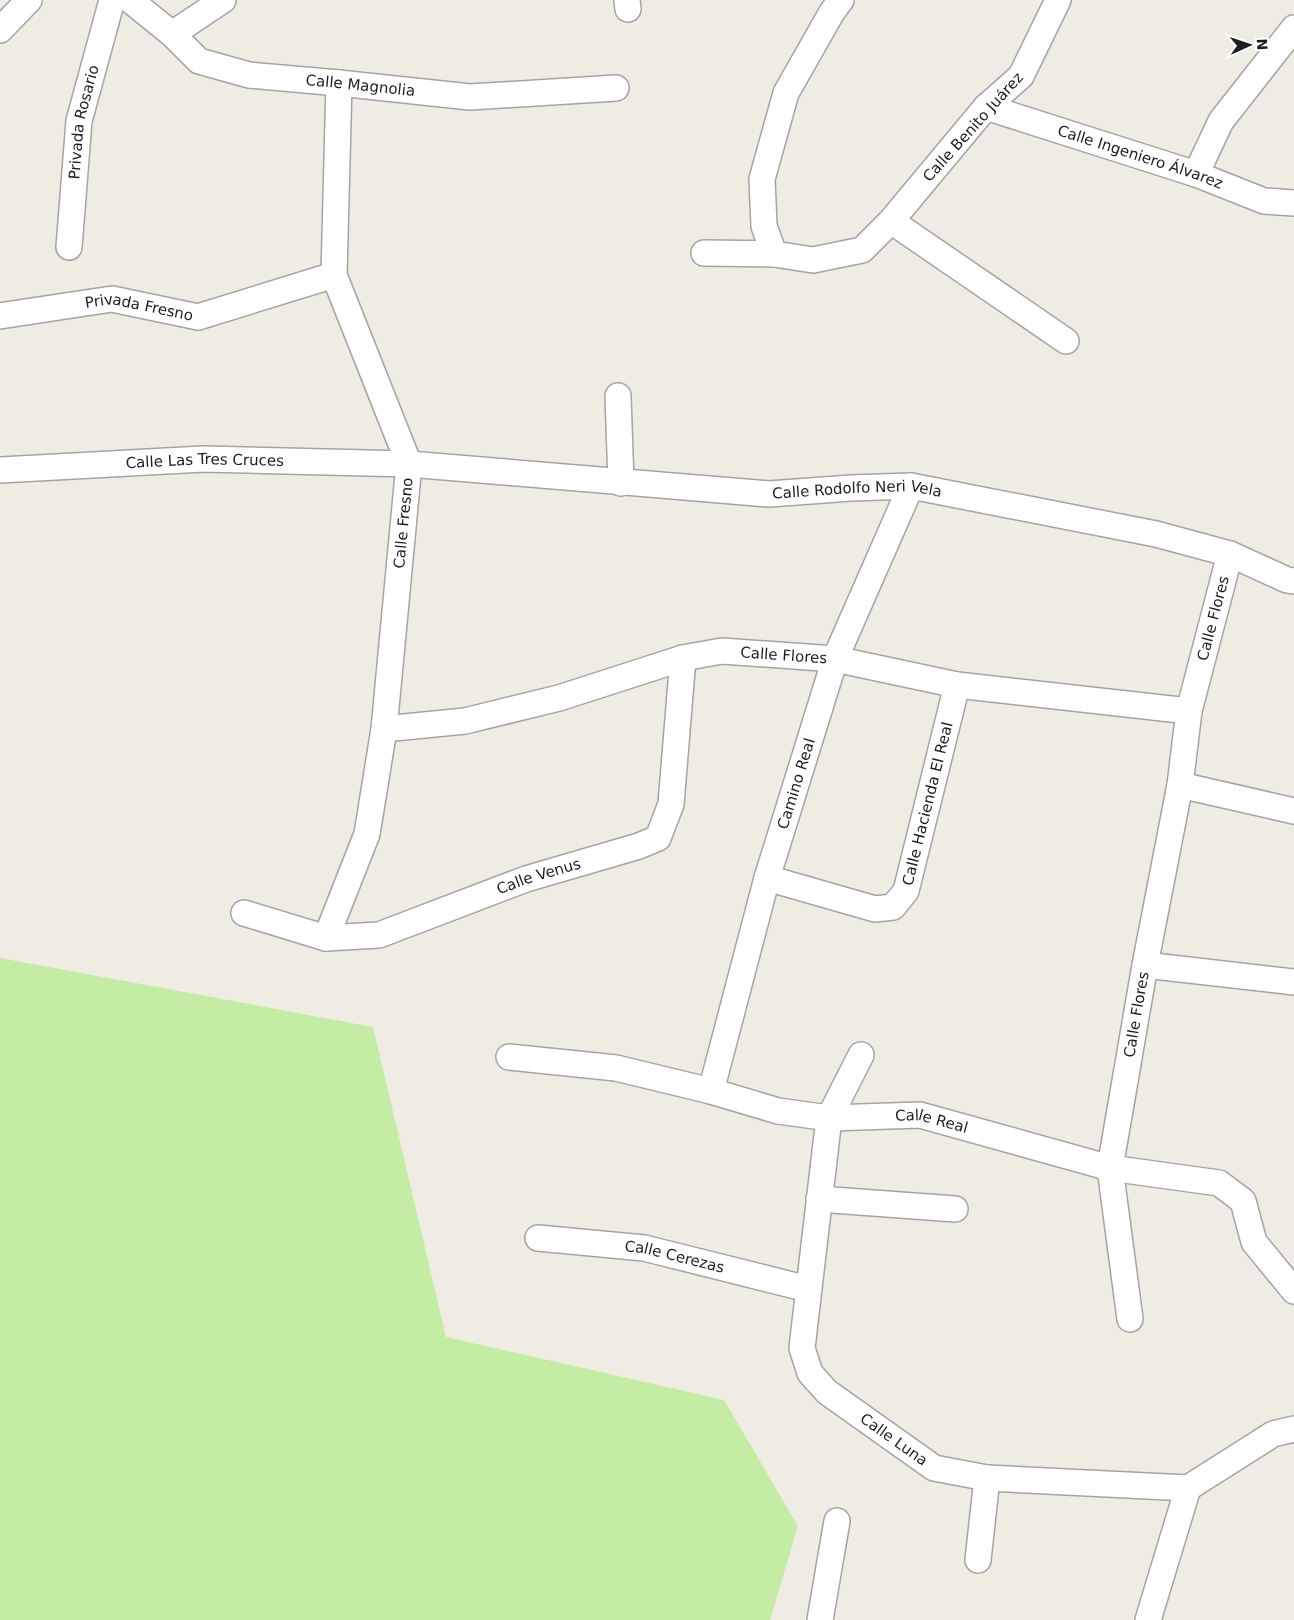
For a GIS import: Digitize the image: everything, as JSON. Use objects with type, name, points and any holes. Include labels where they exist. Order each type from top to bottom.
[{"type":"street","points":[[0,30],[29,0]]},
{"type":"street","name":"Privada Rosario","points":[[69,246],[79,121],[112,0]]},
{"type":"street","name":"Calle Magnolia","points":[[130,0],[172,34],[199,61],[249,75],[470,97],[616,88]]},
{"type":"street","points":[[172,34],[223,0]]},
{"type":"street","points":[[774,254],[764,226],[762,179],[786,93],[832,12],[841,0]]},
{"type":"street","name":"Calle Benito Juárez","points":[[704,253],[774,254],[814,260],[862,250],[891,221],[986,107],[1021,76],[1058,0]]},
{"type":"street","points":[[1196,174],[1222,121],[1294,28]]},
{"type":"street","name":"Calle Fresno","points":[[326,938],[366,834],[384,729],[409,464],[334,275],[339,83]]},
{"type":"street","name":"Calle Ingeniero Álvarez","points":[[986,107],[1196,174],[1264,201],[1294,203]]},
{"type":"street","points":[[891,221],[1066,340]]},
{"type":"street","name":"Privada Fresno","points":[[0,316],[112,299],[198,317],[334,275]]},
{"type":"street","points":[[618,396],[621,482]]},
{"type":"street","name":"Calle Las Tres Cruces","points":[[0,470],[203,459],[409,464]]},
{"type":"street","name":"Calle Rodolfo Neri Vela","points":[[409,464],[769,494],[911,486],[1156,534],[1230,554],[1287,580],[1294,581]]},
{"type":"street","name":"Camino Real","points":[[711,1091],[767,878],[835,659],[911,486]]},
{"type":"street","name":"Calle Flores","points":[[1130,1319],[1110,1168],[1145,965],[1180,785],[1188,711],[1230,554]]},
{"type":"street","name":"Calle Flores","points":[[384,729],[465,721],[559,698],[683,658],[722,651],[835,659],[957,685],[1188,711]]},
{"type":"street","name":"Calle Venus","points":[[244,913],[326,938],[379,934],[526,879],[640,846],[658,838],[670,804],[683,658]]},
{"type":"street","name":"Calle Hacienda El Real","points":[[767,878],[875,909],[893,907],[906,891],[957,685]]},
{"type":"street","points":[[1180,785],[1294,811]]},
{"type":"street","points":[[1145,965],[1294,982]]},
{"type":"street","name":"Calle Luna","points":[[861,1055],[830,1118],[802,1348],[810,1373],[828,1392],[934,1468],[987,1478],[1188,1488]]},
{"type":"street","name":"Calle Real","points":[[509,1057],[616,1068],[711,1091],[778,1111],[830,1118],[920,1115],[1110,1168],[1218,1182],[1243,1201],[1254,1242],[1294,1291]]},
{"type":"street","points":[[820,1199],[954,1209]]},
{"type":"street","name":"Calle Cerezas","points":[[538,1238],[644,1248],[808,1289]]},
{"type":"street","points":[[1148,1620],[1188,1488],[1273,1434],[1294,1429]]},
{"type":"street","points":[[978,1560],[987,1478]]},
{"type":"street","points":[[820,1620],[837,1521]]},
{"type":"green space","points":[[0,958],[373,1027],[446,1337],[724,1400],[798,1526],[770,1620],[0,1620]]}]
